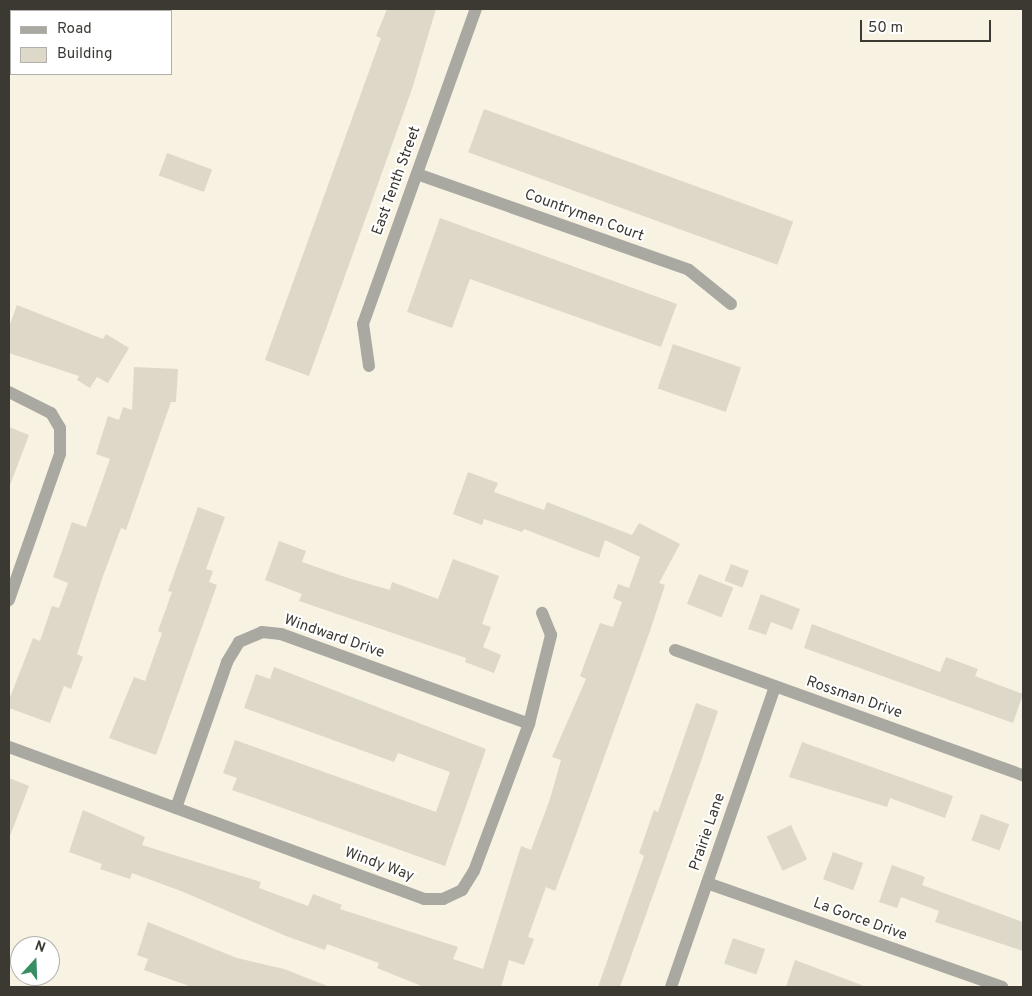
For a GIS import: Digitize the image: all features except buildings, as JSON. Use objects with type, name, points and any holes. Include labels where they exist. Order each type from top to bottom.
[{"type":"street","name":"East Tenth Street","points":[[368,366],[363,324],[476,9]]},
{"type":"street","name":"Countrymen Court","points":[[417,174],[689,270],[731,304]]},
{"type":"street","points":[[9,392],[51,413],[60,428],[60,445],[9,600]]},
{"type":"street","name":"Windy Way","points":[[9,747],[424,899],[443,899],[462,890],[474,871],[529,724],[551,635],[542,613]]},
{"type":"street","name":"Windward Drive","points":[[176,808],[227,662],[239,642],[262,632],[281,634],[529,724]]},
{"type":"street","name":"Rossman Drive","points":[[675,650],[1023,775]]},
{"type":"street","name":"Prairie Lane","points":[[671,987],[775,687]]},
{"type":"street","name":"La Gorce Drive","points":[[707,883],[1002,987]]}]
